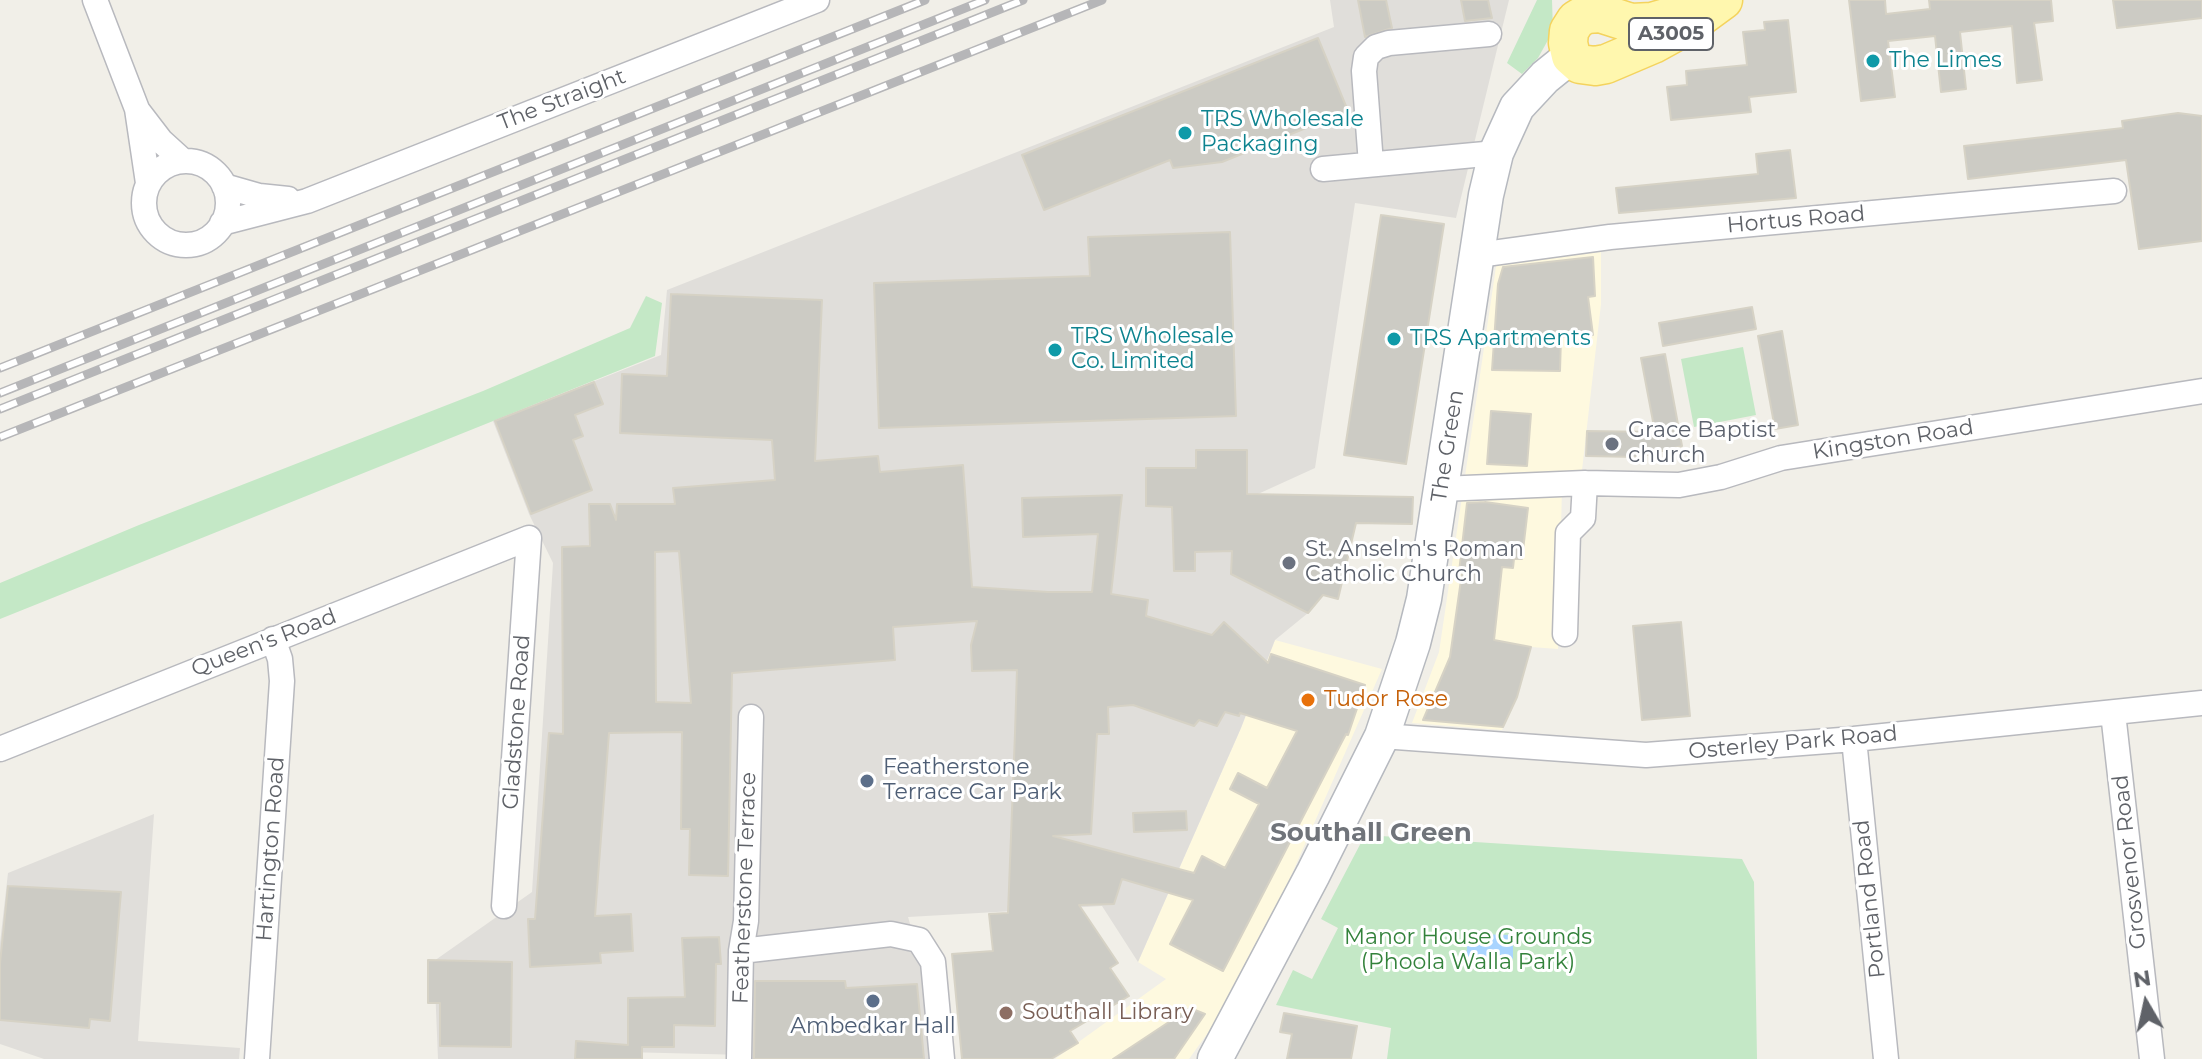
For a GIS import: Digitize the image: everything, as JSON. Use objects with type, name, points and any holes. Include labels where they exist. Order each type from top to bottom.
[{"type":"main road","name":"A3005","points":[[1594,11],[1631,23],[1652,22],[1715,0]]},
{"type":"main road","name":"A3005","points":[[1571,56],[1580,64],[1595,66],[1614,59],[1653,44],[1693,22],[1723,0]]},
{"type":"main road","name":"A3005","points":[[1594,11],[1620,32],[1620,45],[1614,59]]},
{"type":"main road","points":[[1571,56],[1569,31],[1576,20],[1594,11]]},
{"type":"street","points":[[95,0],[137,109],[148,183]]},
{"type":"street","name":"The Straight","points":[[222,223],[307,201],[817,0]]},
{"type":"street","points":[[1371,164],[1364,71],[1366,57],[1376,47],[1389,43],[1489,34]]},
{"type":"street","name":"The Green","points":[[1215,1059],[1382,736],[1424,599],[1486,195],[1496,153],[1517,107],[1545,77],[1571,56]]},
{"type":"street","points":[[137,109],[161,141],[183,161]]},
{"type":"street","points":[[1323,169],[1496,153]]},
{"type":"street","points":[[197,162],[208,167],[224,186],[227,198],[222,223],[205,240],[193,244],[169,241],[150,224],[144,211],[148,183],[169,164],[197,162]]},
{"type":"street","name":"The Straight","points":[[224,186],[259,196],[307,201]]},
{"type":"street","name":"Hortus Road","points":[[1478,255],[1610,237],[2114,191]]},
{"type":"street","name":"Kingston Road","points":[[1441,489],[1585,483],[1679,485],[1721,477],[1781,458],[2202,391]]},
{"type":"street","points":[[1565,634],[1568,533],[1583,518],[1585,483]]},
{"type":"street","name":"Queen's Road","points":[[0,749],[529,538]]},
{"type":"street","name":"Gladstone Road","points":[[504,906],[529,538]]},
{"type":"street","name":"Hartington Road","points":[[257,1059],[282,681],[280,659],[273,639]]},
{"type":"street","name":"Osterley Park Road","points":[[1382,736],[1646,755],[1854,739],[2202,703]]},
{"type":"street","name":"Grosvenor Road","points":[[2113,713],[2152,1059]]},
{"type":"street","name":"Featherstone Terrace","points":[[739,1059],[751,717]]},
{"type":"street","name":"Portland Road","points":[[1854,739],[1886,1059]]},
{"type":"street","points":[[741,951],[891,934],[919,940],[933,962],[942,1059]]},
{"type":"shaded area","points":[[1330,0],[1509,0],[1456,218],[1355,203],[1315,468],[1258,494],[1239,511],[1232,551],[1232,574],[1308,613],[1275,640],[1241,728],[1138,962],[1102,906],[908,917],[922,964],[934,1059],[747,1059],[746,1055],[624,1052],[623,1059],[438,1059],[434,961],[532,892],[553,563],[529,514],[493,421],[661,355],[667,290],[1334,27]]},
{"type":"shaded area","points":[[1601,252],[1601,304],[1581,479],[1562,488],[1558,649],[1531,647],[1517,697],[1502,730],[1412,723],[1439,652],[1497,260]]},
{"type":"shaded area","points":[[1275,640],[1382,669],[1283,894],[1215,1023],[1189,1059],[1055,1059],[1166,979],[1138,962],[1241,728]]},
{"type":"shaded area","points":[[154,814],[138,1041],[240,1048],[239,1059],[44,1059],[0,1044],[0,943],[8,873]]},
{"type":"green space","points":[[1537,0],[1552,0],[1553,31],[1538,58],[1522,74],[1507,63]]},
{"type":"green space","points":[[646,296],[662,303],[655,356],[0,619],[0,583],[139,525],[483,391],[630,328]]},
{"type":"green space","points":[[1743,347],[1756,415],[1694,427],[1681,359]]},
{"type":"green space","name":"Manor House Grounds (Phoola Walla Park)","points":[[1365,835],[1742,859],[1754,882],[1757,1059],[1387,1059],[1391,1028],[1276,1005],[1293,970],[1312,979],[1338,928],[1321,919]]},
{"type":"water","points":[[1467,934],[1513,935],[1513,959],[1467,958]]},
{"type":"building","points":[[1358,0],[1386,0],[1392,28],[1365,37]]},
{"type":"building","points":[[1461,0],[1488,0],[1492,18],[1465,21]]},
{"type":"building","name":"The Limes","points":[[1849,0],[1885,0],[1886,14],[1930,9],[1929,0],[2051,0],[2053,21],[2034,23],[2042,80],[2017,83],[2012,26],[1960,32],[1966,89],[1941,92],[1935,36],[1888,41],[1895,97],[1861,101]]},
{"type":"building","points":[[2113,0],[2202,0],[2202,18],[2117,28]]},
{"type":"building","points":[[1788,20],[1796,92],[1749,97],[1751,112],[1671,120],[1667,87],[1687,85],[1686,71],[1747,65],[1743,32],[1765,30],[1764,22]]},
{"type":"building","name":"TRS Wholesale Packaging","points":[[1318,38],[1348,111],[1222,162],[1173,168],[1170,160],[1044,210],[1022,155]]},
{"type":"building","points":[[2178,113],[2202,116],[2202,241],[2139,249],[2126,160],[1968,179],[1964,146],[2123,128],[2122,121]]},
{"type":"building","points":[[1790,150],[1796,198],[1619,213],[1616,188],[1758,174],[1756,154]]},
{"type":"building","name":"TRS Apartments","points":[[1381,215],[1444,224],[1406,464],[1344,455]]},
{"type":"building","name":"TRS Wholesale Co. Limited","points":[[1230,232],[1236,416],[879,428],[874,283],[1090,276],[1088,237]]},
{"type":"building","points":[[1593,257],[1595,296],[1588,297],[1593,335],[1561,337],[1560,371],[1492,370],[1498,284],[1503,267]]},
{"type":"building","points":[[671,294],[822,300],[815,461],[878,456],[880,472],[963,465],[972,587],[1092,592],[1098,534],[1023,537],[1022,498],[1122,495],[1111,594],[1148,600],[1146,616],[1212,635],[1224,622],[1268,663],[1271,654],[1365,685],[1348,735],[1223,971],[1170,944],[1193,900],[1122,879],[1114,904],[1079,905],[1118,963],[1110,968],[1129,996],[1070,1031],[1078,1043],[1051,1059],[962,1059],[952,954],[993,951],[989,914],[1008,913],[1015,733],[1017,670],[972,671],[971,645],[977,621],[893,627],[895,660],[732,673],[728,876],[689,875],[690,829],[681,829],[682,732],[609,733],[595,916],[631,914],[633,951],[600,953],[601,963],[530,967],[528,919],[535,919],[549,733],[563,734],[562,547],[590,546],[589,504],[610,504],[616,520],[617,504],[675,504],[673,488],[775,480],[772,440],[620,433],[622,374],[667,376]],"holes":[[[679,551],[691,703],[656,702],[655,552]],[[1133,705],[1194,726],[1199,720],[1217,726],[1225,712],[1239,716],[1240,713],[1297,731],[1267,788],[1238,773],[1230,789],[1259,804],[1225,868],[1202,856],[1194,873],[1053,836],[1091,834],[1097,734],[1109,734],[1108,707]]]},
{"type":"building","points":[[1752,307],[1756,329],[1663,346],[1659,323]]},
{"type":"building","points":[[1782,331],[1798,425],[1775,429],[1758,336]]},
{"type":"building","points":[[1665,354],[1682,446],[1638,457],[1586,456],[1587,431],[1655,432],[1641,358]]},
{"type":"building","points":[[594,382],[603,404],[575,415],[583,436],[573,440],[592,490],[531,514],[495,421]]},
{"type":"building","points":[[1491,411],[1531,414],[1527,466],[1487,464]]},
{"type":"building","points":[[1196,450],[1247,450],[1247,494],[1413,497],[1412,524],[1356,523],[1338,599],[1323,595],[1308,613],[1231,574],[1232,551],[1195,552],[1195,571],[1174,571],[1172,507],[1146,506],[1146,468],[1196,468]]},
{"type":"building","points":[[1485,502],[1528,508],[1522,559],[1514,559],[1513,568],[1502,567],[1494,640],[1531,647],[1517,697],[1503,727],[1423,720],[1450,657],[1462,573],[1459,572],[1467,503]]},
{"type":"building","points":[[1681,622],[1690,716],[1642,720],[1633,626]]},
{"type":"building","points":[[1186,811],[1187,830],[1134,832],[1133,813]]},
{"type":"building","points":[[8,886],[121,892],[110,1021],[90,1019],[89,1028],[0,1020],[0,963]]},
{"type":"building","points":[[719,937],[721,964],[716,964],[715,1026],[674,1025],[674,1047],[642,1047],[642,1059],[575,1059],[576,1041],[628,1045],[628,998],[685,997],[682,938]]},
{"type":"building","points":[[428,960],[512,962],[511,1047],[440,1046],[440,1003],[428,1003]]},
{"type":"building","points":[[755,981],[845,981],[846,988],[917,984],[924,1059],[754,1059]]},
{"type":"building","points":[[1190,1008],[1205,1014],[1174,1059],[1113,1059]]},
{"type":"building","points":[[1284,1013],[1357,1026],[1351,1059],[1287,1059],[1292,1034],[1280,1032]]},
{"type":"railway","points":[[0,368],[925,0]]},
{"type":"railway","points":[[0,393],[985,0]]},
{"type":"railway","points":[[0,409],[1023,0]]},
{"type":"railway","points":[[0,437],[1102,0]]},
{"type":"place","name":"The Limes","points":[[1873,61]]},
{"type":"place","name":"TRS Wholesale Packaging","points":[[1185,133]]},
{"type":"place","name":"TRS Apartments","points":[[1394,339]]},
{"type":"place","name":"TRS Wholesale Co. Limited","points":[[1055,350]]},
{"type":"place","name":"Grace Baptist church","points":[[1612,444]]},
{"type":"place","name":"St. Anselm's Roman Catholic Church","points":[[1289,563]]},
{"type":"place","name":"Tudor Rose","points":[[1308,700]]},
{"type":"place","name":"Featherstone Terrace Car Park","points":[[867,781]]},
{"type":"place","name":"Ambedkar Hall","points":[[873,1001]]},
{"type":"place","name":"Southall Library","points":[[1006,1013]]},
{"type":"district","name":"Southall Green","points":[[1371,833]]}]
